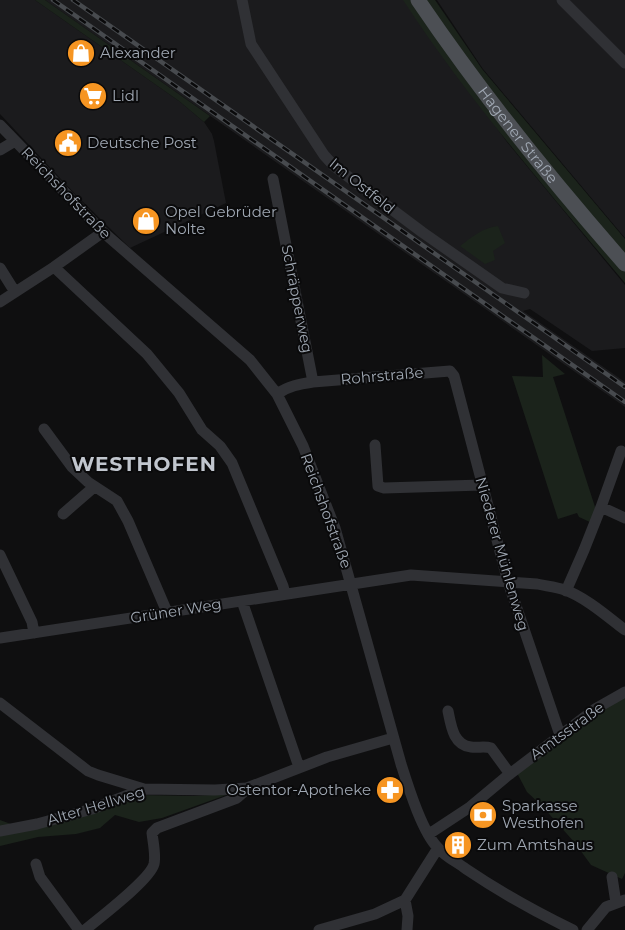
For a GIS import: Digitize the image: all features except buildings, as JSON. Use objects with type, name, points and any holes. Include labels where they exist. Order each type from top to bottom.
[{"type":"main road","name":"Hagener Straße","points":[[418,0],[448,45],[518,138],[625,264]]},
{"type":"street","name":"Im Ostfeld","points":[[242,0],[251,44],[324,155],[334,166],[397,214],[502,288],[524,293]]},
{"type":"street","points":[[562,0],[625,63]]},
{"type":"street","name":"Reichshofstraße","points":[[0,126],[103,232],[245,356],[260,371],[277,394],[303,446],[328,507],[340,543],[393,738],[410,791],[429,834],[438,848],[482,880],[573,930]]},
{"type":"street","points":[[0,150],[15,141]]},
{"type":"street","name":"Schräpperweg","points":[[274,179],[313,382]]},
{"type":"street","points":[[0,302],[103,232]]},
{"type":"street","points":[[54,267],[147,354],[178,393],[202,430],[220,446],[232,463],[283,586],[284,594]]},
{"type":"street","points":[[0,268],[15,292]]},
{"type":"street","name":"Rohrstraße","points":[[313,382],[450,371]]},
{"type":"street","name":"Niederer Mühlenweg","points":[[450,371],[454,376],[508,582],[560,735]]},
{"type":"street","points":[[277,394],[298,384],[313,382]]},
{"type":"street","points":[[44,429],[72,467],[94,487],[116,501],[122,510],[167,612]]},
{"type":"street","points":[[374,444],[378,486],[384,488],[482,485]]},
{"type":"street","points":[[566,590],[584,550],[621,451]]},
{"type":"street","points":[[63,514],[94,487]]},
{"type":"street","points":[[601,507],[625,518]]},
{"type":"street","points":[[0,555],[32,622],[34,633]]},
{"type":"street","name":"Grüner Weg","points":[[0,638],[411,575],[537,584],[566,590],[587,602],[625,630]]},
{"type":"street","points":[[242,601],[299,767]]},
{"type":"street","name":"Amtsstraße","points":[[429,834],[470,807],[595,709],[625,692]]},
{"type":"street","points":[[0,703],[88,771],[144,789]]},
{"type":"street","points":[[448,711],[454,736],[458,741],[465,746],[491,748],[510,774]]},
{"type":"street","name":"Alter Hellweg","points":[[0,831],[38,824],[92,809],[144,789],[215,790],[247,788],[327,757],[393,738]]},
{"type":"street","points":[[85,930],[136,886],[152,869],[155,862],[152,833],[157,828],[237,798],[247,788]]},
{"type":"street","points":[[319,930],[375,914],[405,900],[438,848]]},
{"type":"street","points":[[36,864],[40,876],[79,930]]},
{"type":"street","points":[[587,930],[606,906],[620,901],[612,877]]},
{"type":"street","points":[[405,900],[408,916],[407,930]]},
{"type":"shaded area","points":[[0,0],[35,0],[179,101],[204,122],[214,141],[226,203],[130,248],[75,194],[0,114]]},
{"type":"shaded area","points":[[35,0],[45,0],[210,116],[204,122],[179,101]]},
{"type":"shaded area","points":[[45,0],[404,0],[507,142],[625,285],[625,348],[592,351],[530,309],[523,311],[625,382],[625,407]]},
{"type":"shaded area","points":[[403,0],[435,0],[482,69],[625,239],[625,283],[482,110]]},
{"type":"shaded area","points":[[437,0],[625,0],[625,238],[483,69]]},
{"type":"shaded area","points":[[498,226],[505,243],[493,251],[495,260],[485,264],[460,246],[482,231]]},
{"type":"shaded area","points":[[542,355],[565,374],[553,377],[596,510],[592,523],[579,517],[577,513],[558,519],[512,376],[543,377]]},
{"type":"shaded area","points":[[625,694],[625,873],[622,879],[591,865],[575,843],[527,792],[517,773]]},
{"type":"shaded area","points":[[229,794],[162,818],[139,822],[115,815],[100,828],[76,834],[38,837],[0,846],[0,820],[27,830],[137,795],[193,796]]},
{"type":"railway","points":[[53,0],[625,402]]},
{"type":"railway","points":[[73,0],[625,387]]},
{"type":"place","name":"Alexander","points":[[81,53]]},
{"type":"place","name":"Lidl","points":[[93,96]]},
{"type":"place","name":"Deutsche Post","points":[[68,143]]},
{"type":"place","name":"Opel Gebrüder Nolte","points":[[146,221]]},
{"type":"place","name":"Ostentor-Apotheke","points":[[390,790]]},
{"type":"place","name":"Sparkasse Westhofen","points":[[483,815]]},
{"type":"place","name":"Zum Amtshaus","points":[[458,845]]},
{"type":"district","name":"WESTHOFEN","points":[[144,464]]}]
